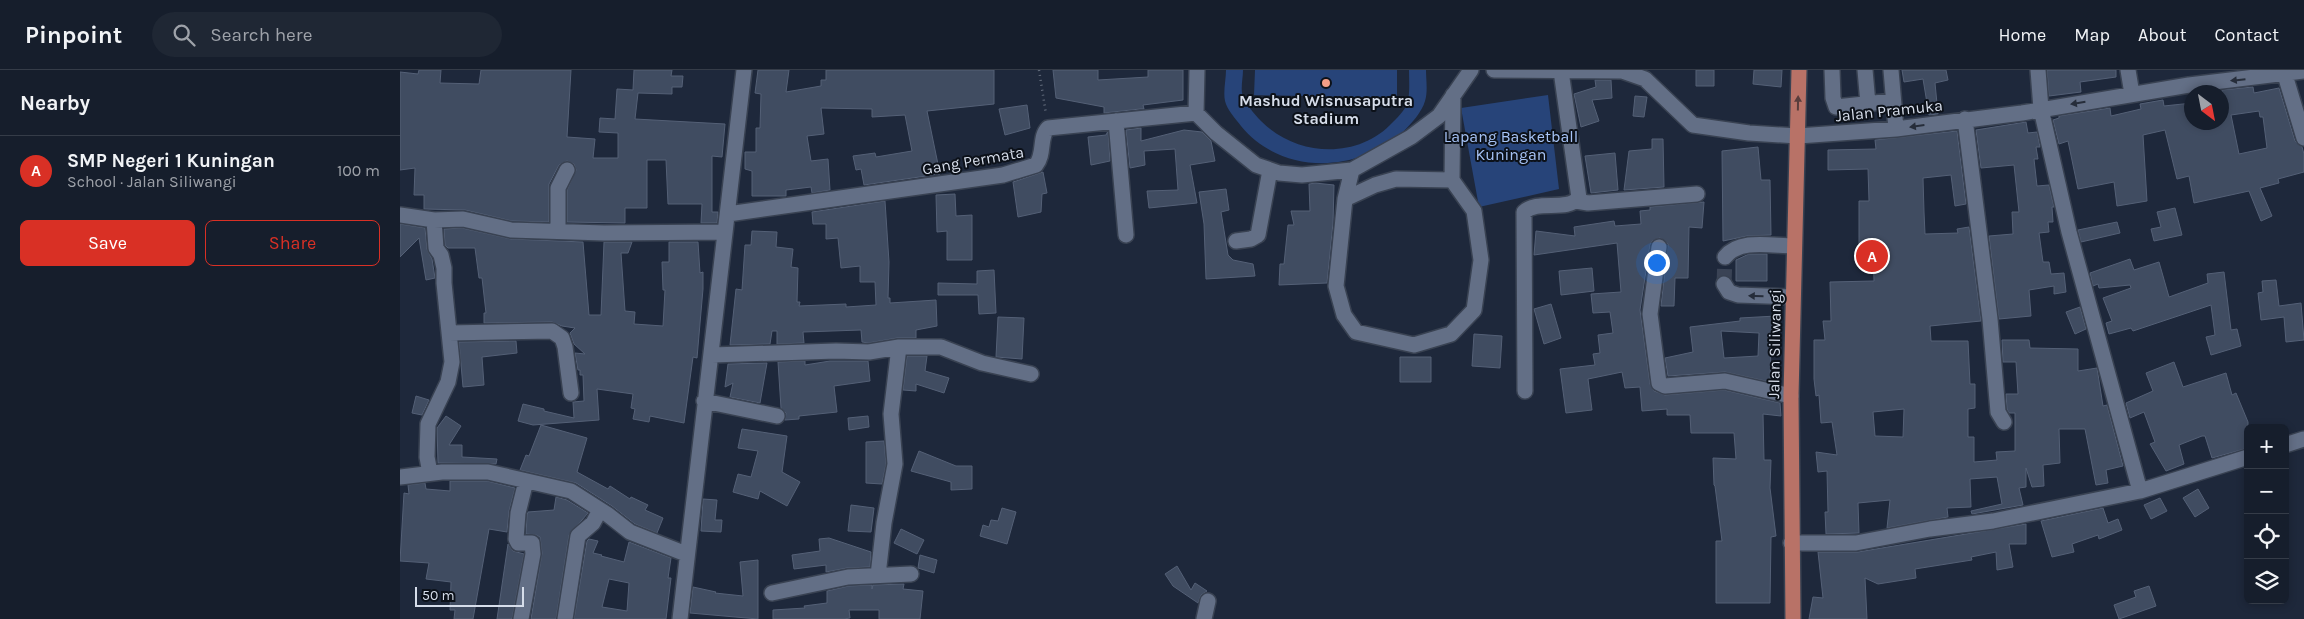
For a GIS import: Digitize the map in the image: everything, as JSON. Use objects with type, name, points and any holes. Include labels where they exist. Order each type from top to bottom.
[{"type":"main road","name":"Jalan Siliwangi","points":[[1792,619],[1792,297],[1799,70]]},
{"type":"street","points":[[680,619],[686,554],[704,401],[712,355],[744,70]]},
{"type":"street","points":[[1197,70],[1196,113],[1216,133],[1256,165],[1279,173],[1302,174],[1352,170],[1411,137],[1439,116],[1471,70]]},
{"type":"street","name":"Jalan Pramuka","points":[[1494,70],[1622,71],[1645,80],[1693,125],[1749,133],[1798,136],[1896,129],[2041,109],[2189,85],[2295,72]]},
{"type":"street","points":[[1832,70],[1833,98],[1836,107],[1893,101]]},
{"type":"street","points":[[1865,70],[1868,104]]},
{"type":"street","points":[[1891,70],[1896,129]]},
{"type":"street","points":[[2038,70],[2041,109],[2069,232],[2140,491]]},
{"type":"street","points":[[2128,70],[2132,94]]},
{"type":"street","points":[[1561,71],[1579,198],[1576,201]]},
{"type":"street","points":[[2295,72],[2304,138]]},
{"type":"street","points":[[1352,170],[1345,199],[1336,286],[1344,315],[1356,332],[1414,345],[1451,334],[1474,310],[1481,260],[1474,211],[1452,180],[1453,94]]},
{"type":"street","points":[[1048,128],[1196,113]]},
{"type":"street","points":[[1964,119],[1990,319],[1998,412],[2004,422]]},
{"type":"street","points":[[1116,121],[1126,235]]},
{"type":"street","name":"Gang Permata","points":[[728,214],[1003,176],[1036,164],[1040,160],[1045,132],[1048,128]]},
{"type":"street","points":[[558,231],[558,188],[567,170]]},
{"type":"street","points":[[1236,241],[1251,239],[1258,235],[1270,170]]},
{"type":"street","points":[[1345,199],[1375,185],[1396,179],[1452,180]]},
{"type":"street","points":[[1525,391],[1524,212],[1531,207],[1576,201],[1588,203],[1697,194]]},
{"type":"street","points":[[400,215],[434,220],[463,219],[511,230],[604,233],[726,232]]},
{"type":"street","points":[[430,473],[427,457],[428,424],[448,382],[452,362],[444,268],[441,255],[436,248],[434,220]]},
{"type":"street","points":[[1725,258],[1731,250],[1742,245],[1794,246]]},
{"type":"street","points":[[1659,247],[1650,314],[1659,383],[1665,386],[1725,381],[1791,396]]},
{"type":"street","points":[[1724,284],[1729,292],[1738,295],[1792,297]]},
{"type":"street","points":[[449,333],[552,331],[562,338],[565,347],[571,393]]},
{"type":"street","points":[[712,355],[836,351],[869,352],[900,347],[941,347],[982,363],[1031,374]]},
{"type":"street","points":[[878,574],[884,523],[895,464],[892,414],[900,347]]},
{"type":"street","points":[[704,401],[777,416]]},
{"type":"street","points":[[2289,444],[2304,439]]},
{"type":"street","points":[[1791,543],[1856,543],[1930,529],[1993,521],[2140,491],[2244,458]]},
{"type":"street","points":[[400,477],[430,473],[488,472],[571,492],[630,532],[686,554]]},
{"type":"street","points":[[521,619],[533,554],[532,543],[518,543],[516,539],[518,512],[526,481]]},
{"type":"street","points":[[564,619],[578,536],[593,523],[600,510]]},
{"type":"street","points":[[772,593],[848,577],[878,574],[911,574]]},
{"type":"street","points":[[1204,619],[1208,601]]},
{"type":"path","points":[[1038,70],[1048,128]]},
{"type":"green space","points":[[1226,70],[1243,70],[1242,93],[1245,101],[1261,121],[1276,133],[1292,142],[1309,147],[1345,148],[1363,143],[1379,134],[1395,120],[1406,106],[1409,93],[1409,70],[1426,70],[1426,97],[1424,105],[1416,118],[1403,132],[1385,146],[1343,161],[1320,163],[1298,161],[1277,154],[1258,142],[1241,126],[1225,101]]},
{"type":"green space","name":"Mashud Wisnusaputra Stadium","points":[[1255,70],[1397,70],[1397,98],[1254,95]]},
{"type":"green space","name":"Lapang Basketball Kuningan","points":[[1548,95],[1559,189],[1479,207],[1461,108]]},
{"type":"building","points":[[419,70],[441,70],[440,83],[479,84],[481,70],[571,70],[567,137],[595,139],[593,158],[618,158],[618,133],[599,132],[600,118],[615,119],[617,89],[633,90],[634,70],[672,70],[671,76],[683,76],[682,87],[672,87],[672,94],[638,93],[635,119],[725,124],[722,157],[712,156],[712,212],[718,212],[717,223],[701,223],[702,204],[668,204],[666,160],[647,160],[647,208],[625,208],[625,223],[567,222],[567,190],[576,170],[574,164],[567,161],[559,165],[549,184],[549,222],[512,221],[465,210],[424,209],[424,195],[414,195],[415,168],[400,170],[400,72],[418,74]]},
{"type":"building","points":[[758,70],[789,70],[786,92],[821,86],[821,80],[826,80],[826,70],[994,70],[994,104],[927,111],[940,174],[864,185],[861,169],[856,170],[853,156],[875,153],[876,157],[912,151],[905,115],[872,117],[872,109],[821,108],[824,134],[807,136],[811,161],[828,159],[830,190],[812,193],[811,187],[786,190],[786,196],[752,196],[752,171],[745,169],[745,152],[756,152],[756,128],[760,128],[761,94],[755,93]]},
{"type":"building","points":[[1053,70],[1098,70],[1098,80],[1148,77],[1148,70],[1183,70],[1183,100],[1143,105],[1144,109],[1104,113],[1104,107],[1056,98]]},
{"type":"building","points":[[1696,70],[1714,70],[1714,86],[1696,86]]},
{"type":"building","points":[[1754,70],[1782,70],[1781,87],[1753,84]]},
{"type":"building","points":[[1902,70],[1946,70],[1948,80],[1935,83],[1938,114],[1929,115],[1923,79],[1904,82]]},
{"type":"building","points":[[2047,70],[2116,70],[2116,77],[2080,82],[2081,92],[2049,96]]},
{"type":"building","points":[[1595,80],[1611,80],[1612,98],[1592,100],[1599,121],[1581,127],[1574,94],[1596,87]]},
{"type":"building","points":[[2253,87],[2254,93],[2279,88],[2295,141],[2302,147],[2304,172],[2278,179],[2279,183],[2260,188],[2272,216],[2261,221],[2249,191],[2194,203],[2189,176],[2177,179],[2165,130],[2143,135],[2147,201],[2117,206],[2114,182],[2078,189],[2068,141],[2059,144],[2053,120],[2059,118],[2059,116],[2110,108],[2111,116],[2141,109],[2140,104],[2163,100],[2164,106],[2184,104],[2184,130],[2229,130],[2229,89]],"holes":[[[2259,111],[2260,117],[2263,117],[2267,148],[2239,154],[2231,115]]]},
{"type":"building","points":[[1635,96],[1647,97],[1644,117],[1633,116]]},
{"type":"building","points":[[1027,105],[1030,128],[1005,135],[999,109]]},
{"type":"building","points":[[2026,122],[2028,133],[2037,132],[2040,147],[2036,147],[2038,159],[2034,159],[2037,186],[2049,185],[2054,207],[2052,207],[2053,222],[2048,222],[2049,232],[2039,233],[2043,262],[2049,262],[2051,274],[2064,273],[2066,292],[2054,294],[2054,286],[2029,290],[2031,316],[1999,319],[1989,236],[2013,234],[2012,212],[2019,212],[2014,165],[1981,168],[1976,130]]},
{"type":"building","points":[[1141,128],[1141,141],[1184,130],[1202,132],[1211,141],[1215,161],[1190,165],[1197,203],[1149,208],[1147,191],[1178,190],[1175,149],[1144,151],[1145,165],[1130,168],[1126,130]]},
{"type":"building","points":[[1108,131],[1110,161],[1091,165],[1088,137],[1106,135]]},
{"type":"building","points":[[1957,131],[1966,204],[1955,206],[1951,175],[1923,178],[1925,234],[1958,233],[1957,229],[1969,227],[1981,321],[1930,326],[1931,341],[1968,341],[1970,384],[1975,384],[1975,408],[1968,409],[1968,437],[1974,437],[1974,462],[1997,460],[1996,452],[2015,451],[2015,413],[2009,413],[2007,409],[2006,394],[2018,394],[2016,362],[2003,362],[2002,340],[2029,340],[2030,348],[2078,349],[2078,371],[2097,368],[2103,406],[2107,405],[2123,466],[2106,470],[2108,483],[2096,485],[2085,429],[2059,429],[2060,463],[2043,465],[2044,486],[2032,487],[2026,468],[2026,487],[2019,488],[2023,505],[1972,514],[1971,511],[2002,504],[1997,477],[1970,479],[1971,507],[1947,508],[1948,517],[1887,528],[1890,500],[1858,503],[1859,533],[1826,534],[1825,512],[1828,512],[1827,471],[1818,472],[1816,452],[1837,455],[1832,422],[1821,423],[1819,395],[1816,396],[1814,379],[1814,340],[1825,340],[1823,321],[1831,321],[1830,282],[1874,281],[1873,253],[1859,253],[1859,201],[1869,201],[1868,169],[1828,170],[1828,150],[1876,149],[1875,140]],"holes":[[[1904,409],[1903,437],[1875,436],[1873,412]]]},
{"type":"building","points":[[1652,139],[1663,139],[1664,187],[1624,190],[1629,151],[1652,149]]},
{"type":"building","points":[[1758,147],[1761,180],[1770,180],[1771,235],[1747,236],[1723,241],[1722,151]]},
{"type":"building","points":[[1615,153],[1618,190],[1591,193],[1585,156]]},
{"type":"building","points":[[1043,172],[1047,193],[1042,194],[1041,212],[1018,217],[1013,182]]},
{"type":"building","points":[[1309,184],[1334,185],[1333,223],[1327,283],[1279,285],[1280,264],[1284,264],[1288,225],[1294,225],[1291,211],[1310,211]]},
{"type":"building","points":[[1226,189],[1229,210],[1221,212],[1228,255],[1233,260],[1253,264],[1255,276],[1206,279],[1204,224],[1199,192]]},
{"type":"building","points":[[955,194],[956,216],[972,215],[972,260],[947,260],[947,231],[937,232],[936,195]]},
{"type":"building","points":[[885,201],[889,262],[888,298],[890,298],[890,303],[936,300],[937,326],[916,330],[916,338],[897,338],[868,343],[862,342],[861,330],[803,332],[804,343],[777,344],[777,331],[772,331],[770,344],[730,345],[736,289],[742,290],[745,245],[751,245],[752,231],[777,232],[776,247],[793,249],[791,267],[798,268],[797,302],[800,302],[799,306],[846,304],[846,307],[876,305],[875,282],[860,282],[860,266],[841,268],[838,238],[826,239],[826,224],[813,224],[812,212]]},
{"type":"building","points":[[1704,202],[1702,228],[1689,227],[1688,278],[1675,278],[1674,306],[1661,306],[1668,244],[1660,238],[1652,241],[1650,245],[1640,310],[1650,384],[1654,391],[1665,395],[1724,390],[1780,403],[1781,416],[1763,414],[1764,460],[1771,460],[1770,488],[1776,536],[1771,537],[1770,603],[1716,603],[1716,541],[1722,541],[1714,485],[1713,458],[1736,459],[1734,433],[1691,433],[1690,415],[1667,415],[1667,409],[1642,411],[1640,387],[1625,388],[1622,372],[1588,379],[1592,410],[1566,413],[1560,369],[1595,365],[1593,354],[1600,353],[1598,335],[1613,333],[1610,312],[1593,313],[1591,294],[1621,292],[1617,243],[1534,255],[1536,231],[1575,236],[1574,227],[1614,221],[1615,226],[1641,224],[1640,211],[1650,210],[1650,207]]},
{"type":"building","points":[[2175,208],[2182,235],[2154,241],[2151,229],[2161,227],[2157,212]]},
{"type":"building","points":[[2117,222],[2120,233],[2081,242],[2078,230]]},
{"type":"building","points":[[400,224],[425,228],[427,249],[432,259],[435,278],[426,280],[419,238],[400,257]]},
{"type":"building","points":[[462,228],[511,239],[583,242],[589,315],[601,315],[604,242],[632,242],[628,253],[621,253],[625,311],[635,312],[634,324],[663,326],[665,290],[663,290],[662,262],[669,262],[669,242],[698,242],[700,273],[703,272],[703,289],[697,358],[693,357],[684,423],[650,416],[649,422],[633,419],[635,409],[631,408],[633,394],[597,389],[599,420],[533,425],[518,421],[523,404],[574,418],[573,402],[584,401],[583,375],[580,375],[580,370],[578,370],[575,353],[585,354],[574,344],[570,333],[575,328],[552,322],[484,323],[484,313],[486,313],[482,278],[479,278],[475,248],[448,248],[445,245],[444,229]]},
{"type":"building","points":[[1749,254],[1767,254],[1767,281],[1736,281],[1736,260]]},
{"type":"building","points":[[2130,259],[2134,270],[2159,262],[2169,297],[2208,283],[2207,274],[2224,272],[2231,330],[2237,329],[2241,346],[2211,355],[2206,337],[2215,335],[2211,305],[2133,331],[2131,328],[2109,334],[2106,323],[2112,321],[2103,298],[2131,288],[2130,285],[2099,288],[2098,284],[2093,286],[2090,273]]},
{"type":"building","points":[[1592,268],[1594,291],[1561,295],[1559,271]]},
{"type":"building","points":[[994,270],[996,313],[979,314],[978,295],[938,295],[938,283],[977,284],[977,271]]},
{"type":"building","points":[[2276,280],[2279,306],[2301,303],[2304,340],[2286,342],[2284,317],[2261,320],[2258,293],[2263,292],[2262,281]]},
{"type":"building","points":[[1551,304],[1561,338],[1544,344],[1534,309]]},
{"type":"building","points":[[2080,307],[2086,329],[2075,334],[2066,312]]},
{"type":"building","points":[[1776,316],[1778,344],[1771,346],[1770,382],[1725,372],[1668,376],[1665,358],[1693,352],[1690,327],[1740,321],[1740,318]],"holes":[[[1721,331],[1759,333],[1758,356],[1724,358]]]},
{"type":"building","points":[[998,317],[1024,318],[1022,359],[996,357]]},
{"type":"building","points":[[1474,334],[1502,336],[1500,368],[1472,366]]},
{"type":"building","points":[[516,341],[517,353],[482,357],[484,385],[463,387],[459,342]]},
{"type":"building","points":[[907,356],[927,356],[925,371],[949,378],[944,393],[916,384],[916,391],[903,390]]},
{"type":"building","points":[[1400,357],[1431,357],[1431,382],[1400,382]]},
{"type":"building","points":[[805,361],[805,365],[830,361],[868,361],[870,381],[834,386],[837,412],[799,416],[799,419],[785,420],[786,413],[781,408],[778,362]]},
{"type":"building","points":[[2174,362],[2183,387],[2226,373],[2232,395],[2236,393],[2248,422],[2248,424],[2244,424],[2244,449],[2212,458],[2205,436],[2202,436],[2179,445],[2184,464],[2166,471],[2150,444],[2155,442],[2144,412],[2130,418],[2126,403],[2153,391],[2146,373]]},
{"type":"building","points":[[767,363],[760,403],[730,397],[733,383],[725,387],[728,364]]},
{"type":"building","points":[[416,396],[429,400],[422,415],[412,413]]},
{"type":"building","points":[[446,416],[461,426],[449,445],[462,445],[462,457],[497,459],[496,464],[438,463],[437,428]]},
{"type":"building","points":[[868,416],[869,427],[849,430],[848,418]]},
{"type":"building","points":[[541,425],[587,438],[577,472],[608,489],[610,486],[630,499],[631,497],[648,505],[645,510],[663,518],[657,533],[635,524],[612,506],[576,483],[520,470],[526,455],[529,456]]},
{"type":"building","points":[[742,429],[787,436],[782,472],[800,482],[787,506],[760,491],[758,499],[733,492],[738,474],[751,477],[758,451],[738,448]]},
{"type":"building","points":[[884,441],[886,464],[882,484],[866,483],[866,442]]},
{"type":"building","points":[[919,451],[956,466],[972,466],[972,489],[951,490],[951,482],[911,471]]},
{"type":"building","points":[[450,481],[487,481],[515,488],[509,511],[507,532],[489,529],[473,619],[454,619],[455,610],[450,610],[451,582],[426,579],[429,563],[400,561],[404,493],[409,494],[408,485],[425,483],[426,489],[450,491]]},
{"type":"building","points":[[2198,489],[2209,508],[2195,517],[2183,498]]},
{"type":"building","points":[[556,497],[567,500],[588,513],[569,535],[556,619],[531,619],[542,553],[540,537],[526,534],[527,515],[528,512],[554,510]]},
{"type":"building","points":[[2160,498],[2167,511],[2151,519],[2144,505]]},
{"type":"building","points":[[703,499],[717,500],[715,520],[722,520],[721,532],[701,531]]},
{"type":"building","points":[[851,505],[874,508],[871,532],[848,531]]},
{"type":"building","points":[[1002,508],[1016,512],[1007,544],[980,536],[983,525],[989,527],[991,520],[998,521]]},
{"type":"building","points":[[2103,508],[2108,523],[2118,519],[2122,530],[2099,539],[2098,535],[2072,544],[2074,552],[2052,557],[2041,521]]},
{"type":"building","points":[[2026,524],[2026,544],[2009,544],[2013,567],[1997,570],[1996,552],[1971,557],[1972,560],[1915,569],[1916,578],[1878,584],[1865,578],[1867,619],[1809,619],[1813,597],[1823,598],[1818,552],[1858,552]]},
{"type":"building","points":[[901,529],[924,540],[917,554],[894,543]]},
{"type":"building","points":[[829,538],[871,552],[870,567],[847,568],[826,572],[826,565],[794,569],[792,555],[820,551],[819,539]]},
{"type":"building","points":[[589,539],[598,541],[593,553],[624,562],[629,542],[671,558],[668,578],[671,578],[666,619],[574,619],[587,541]],"holes":[[[609,579],[629,583],[627,611],[602,607]]]},
{"type":"building","points":[[508,544],[513,551],[524,554],[512,619],[497,619]]},
{"type":"building","points":[[920,555],[937,560],[934,573],[918,568]]},
{"type":"building","points":[[758,560],[758,619],[690,613],[693,587],[715,593],[743,596],[740,562]]},
{"type":"building","points":[[1177,566],[1191,590],[1195,583],[1207,591],[1201,595],[1198,603],[1173,586],[1165,574]]},
{"type":"building","points":[[904,584],[903,589],[923,591],[920,619],[879,619],[879,610],[849,610],[850,618],[844,619],[773,619],[773,610],[805,608],[804,606],[827,603],[827,591],[849,586],[872,585],[872,589],[873,585]]},
{"type":"building","points":[[2149,586],[2156,606],[2119,619],[2114,605],[2136,597],[2134,591]]},
{"type":"tunnel","points":[[1724,284],[1725,257]]},
{"type":"place","name":"Mashud Wisnusaputra Stadium","points":[[1326,83]]},
{"type":"place","name":"SMP Negeri 1 Kuningan","points":[[1872,256]]}]
